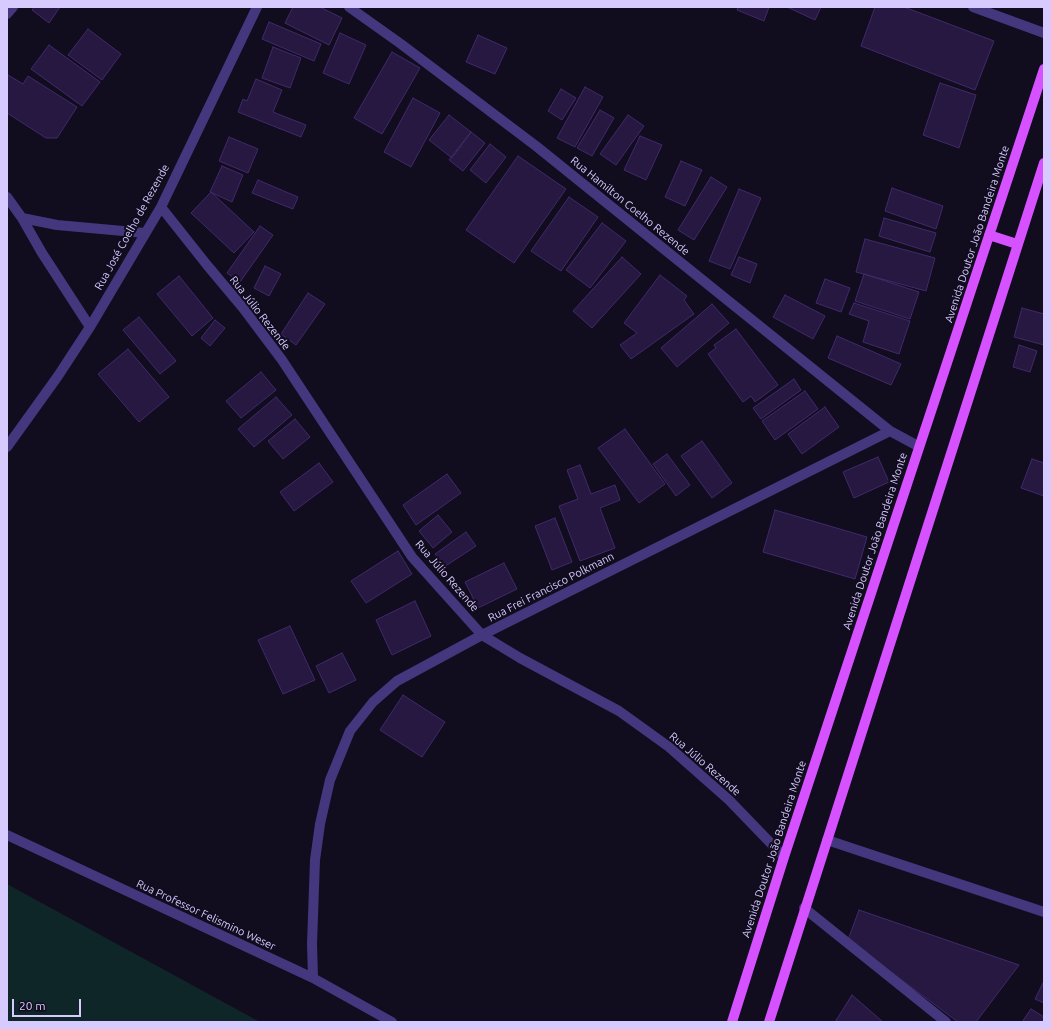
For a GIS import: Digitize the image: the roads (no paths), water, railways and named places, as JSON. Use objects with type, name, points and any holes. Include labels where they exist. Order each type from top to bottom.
[{"type":"main road","name":"Avenida Doutor João Bandeira Monte","points":[[732,1022],[784,857],[918,446],[1044,69]]},
{"type":"main road","points":[[768,1022],[1044,163]]},
{"type":"main road","points":[[989,235],[1017,244]]},
{"type":"street","points":[[7,14],[13,7]]},
{"type":"street","name":"Rua José Coelho de Rezende","points":[[7,447],[58,376],[90,327],[161,207],[257,7]]},
{"type":"street","name":"Rua Hamilton Coelho Rezende","points":[[349,7],[401,44],[536,146],[890,431]]},
{"type":"street","points":[[973,7],[1044,33]]},
{"type":"street","points":[[7,197],[22,218],[42,253],[90,327]]},
{"type":"street","name":"Rua Júlio Rezende","points":[[161,207],[206,265],[243,308],[282,360],[412,557],[482,635],[520,658],[619,711],[669,747],[734,805],[784,857]]},
{"type":"street","points":[[22,218],[64,225],[145,233]]},
{"type":"street","points":[[890,431],[918,446]]},
{"type":"street","name":"Rua Frei Francisco Polkmann","points":[[313,978],[313,901],[315,860],[320,824],[330,780],[350,731],[373,702],[397,681],[482,635],[890,431]]},
{"type":"street","name":"Rua Professor Felismino Weser","points":[[7,835],[313,978],[392,1022]]},
{"type":"street","points":[[826,840],[1044,912]]},
{"type":"street","points":[[804,908],[946,1022]]}]
